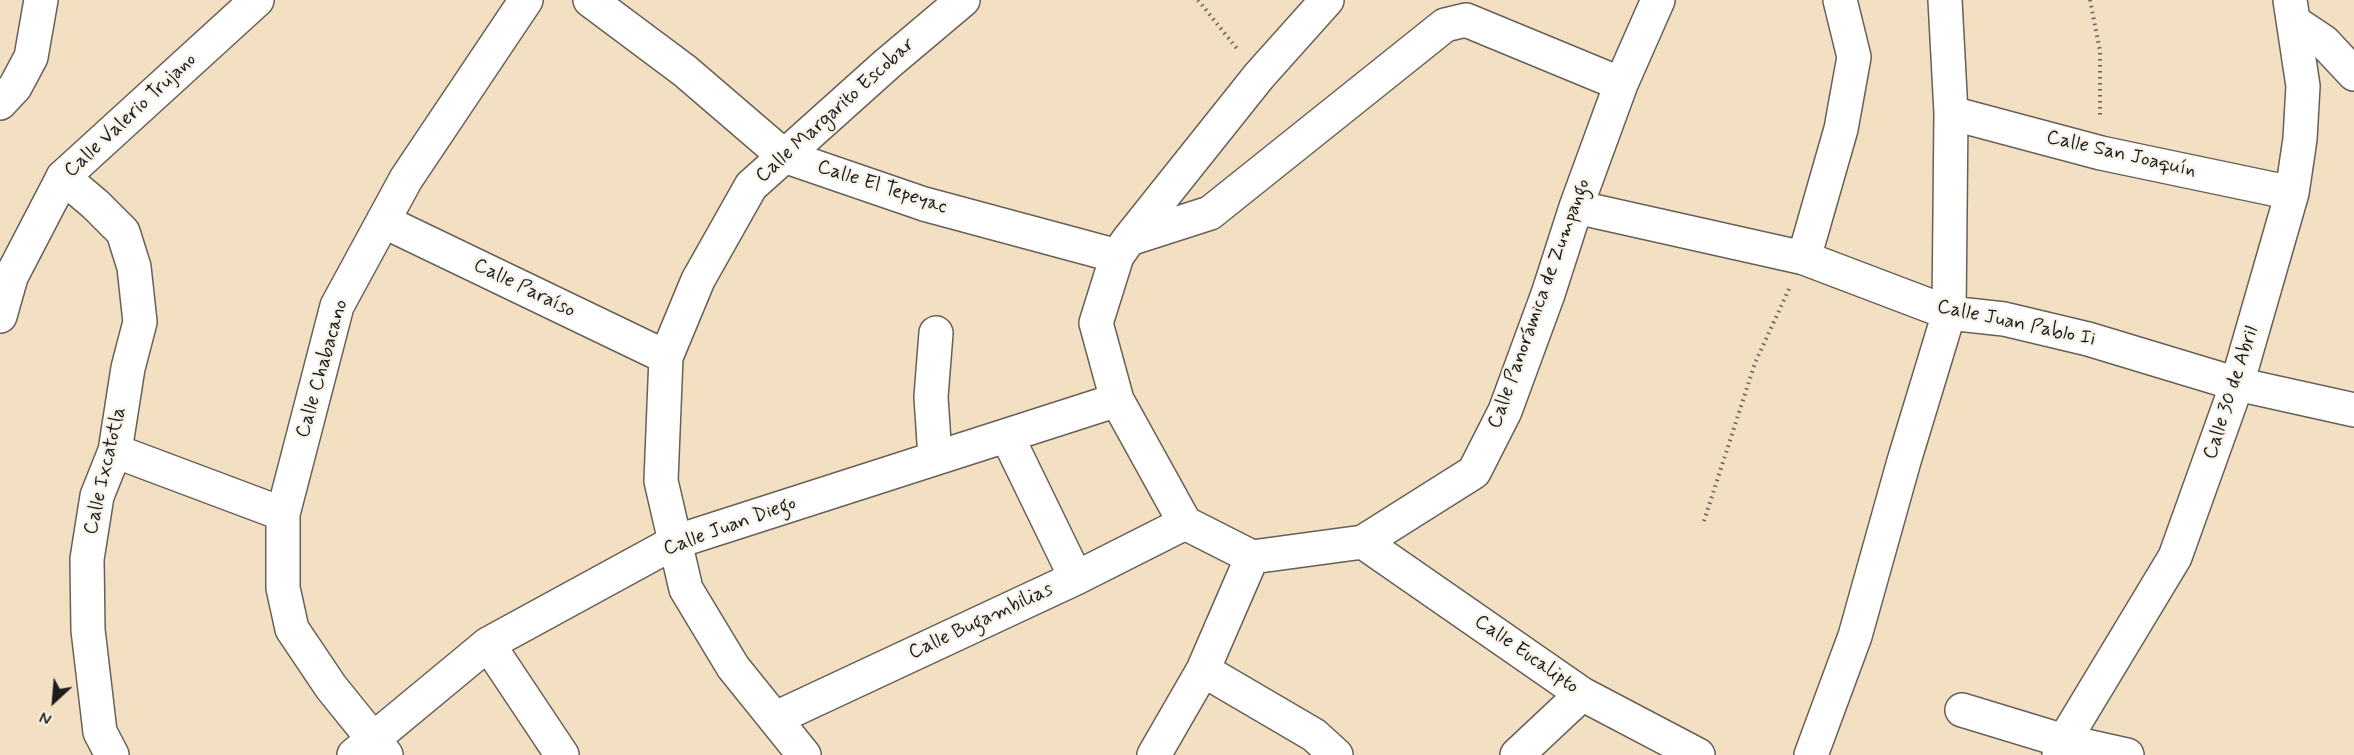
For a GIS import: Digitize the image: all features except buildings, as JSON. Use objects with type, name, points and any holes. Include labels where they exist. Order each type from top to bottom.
[{"type":"street","points":[[0,103],[15,87],[32,57],[41,0]]},
{"type":"street","name":"Calle Valerio Trujano","points":[[0,316],[11,277],[63,177],[257,0]]},
{"type":"street","name":"Calle Chabacano","points":[[371,750],[292,629],[283,588],[283,514],[337,306],[406,179],[526,0]]},
{"type":"street","name":"Calle El Tepeyac","points":[[590,0],[686,71],[784,156],[924,204],[1123,248]]},
{"type":"street","points":[[1154,755],[1203,670],[1252,557],[1185,523],[1117,400],[1096,323],[1123,248],[1259,76],[1327,0]]},
{"type":"street","name":"Calle Panorámica de Zumpango","points":[[1252,557],[1363,542],[1474,472],[1505,411],[1548,294],[1575,207],[1622,84],[1658,0]]},
{"type":"street","points":[[1804,258],[1841,129],[1854,57],[1840,0]]},
{"type":"street","points":[[1811,755],[1855,636],[1904,461],[1949,313],[1952,113],[1945,0]]},
{"type":"street","name":"Calle Margarito Escobar","points":[[804,755],[733,667],[686,589],[661,481],[666,357],[698,280],[751,186],[950,4]]},
{"type":"street","points":[[2292,11],[2354,74]]},
{"type":"street","name":"Calle 30 de Abril","points":[[2062,748],[2175,557],[2237,384],[2292,193],[2300,139],[2303,86],[2292,11]]},
{"type":"street","points":[[1123,248],[1210,213],[1445,25],[1466,20],[1622,84]]},
{"type":"street","name":"Calle San Joaquín","points":[[1952,113],[2101,153],[2292,193]]},
{"type":"street","name":"Calle Ixcatotla","points":[[63,177],[123,232],[134,267],[140,322],[128,368],[114,451],[98,496],[87,560],[88,630],[97,709],[100,732],[111,755]]},
{"type":"street","name":"Calle Juan Pablo Ii","points":[[1575,207],[1804,258],[1949,313],[2004,320],[2088,339],[2237,384],[2354,410]]},
{"type":"street","name":"Calle Paraíso","points":[[383,221],[666,357]]},
{"type":"street","points":[[935,458],[931,397],[936,333]]},
{"type":"street","name":"Calle Juan Diego","points":[[371,750],[488,644],[675,542],[1117,400]]},
{"type":"street","points":[[1007,436],[1076,578]]},
{"type":"street","points":[[114,451],[283,514]]},
{"type":"street","name":"Calle Bugambilias","points":[[776,718],[1076,578],[1185,523]]},
{"type":"street","name":"Calle Eucalipto","points":[[1363,542],[1582,694],[1698,755]]},
{"type":"street","points":[[488,644],[562,755]]},
{"type":"street","points":[[1203,670],[1314,735],[1336,755]]},
{"type":"street","points":[[1517,755],[1582,694]]},
{"type":"street","points":[[1962,710],[2062,748],[2127,755]]},
{"type":"path","points":[[1198,0],[1259,76]]},
{"type":"path","points":[[2090,0],[2100,51],[2101,153]]},
{"type":"path","points":[[1704,521],[1755,363],[1804,258]]}]
